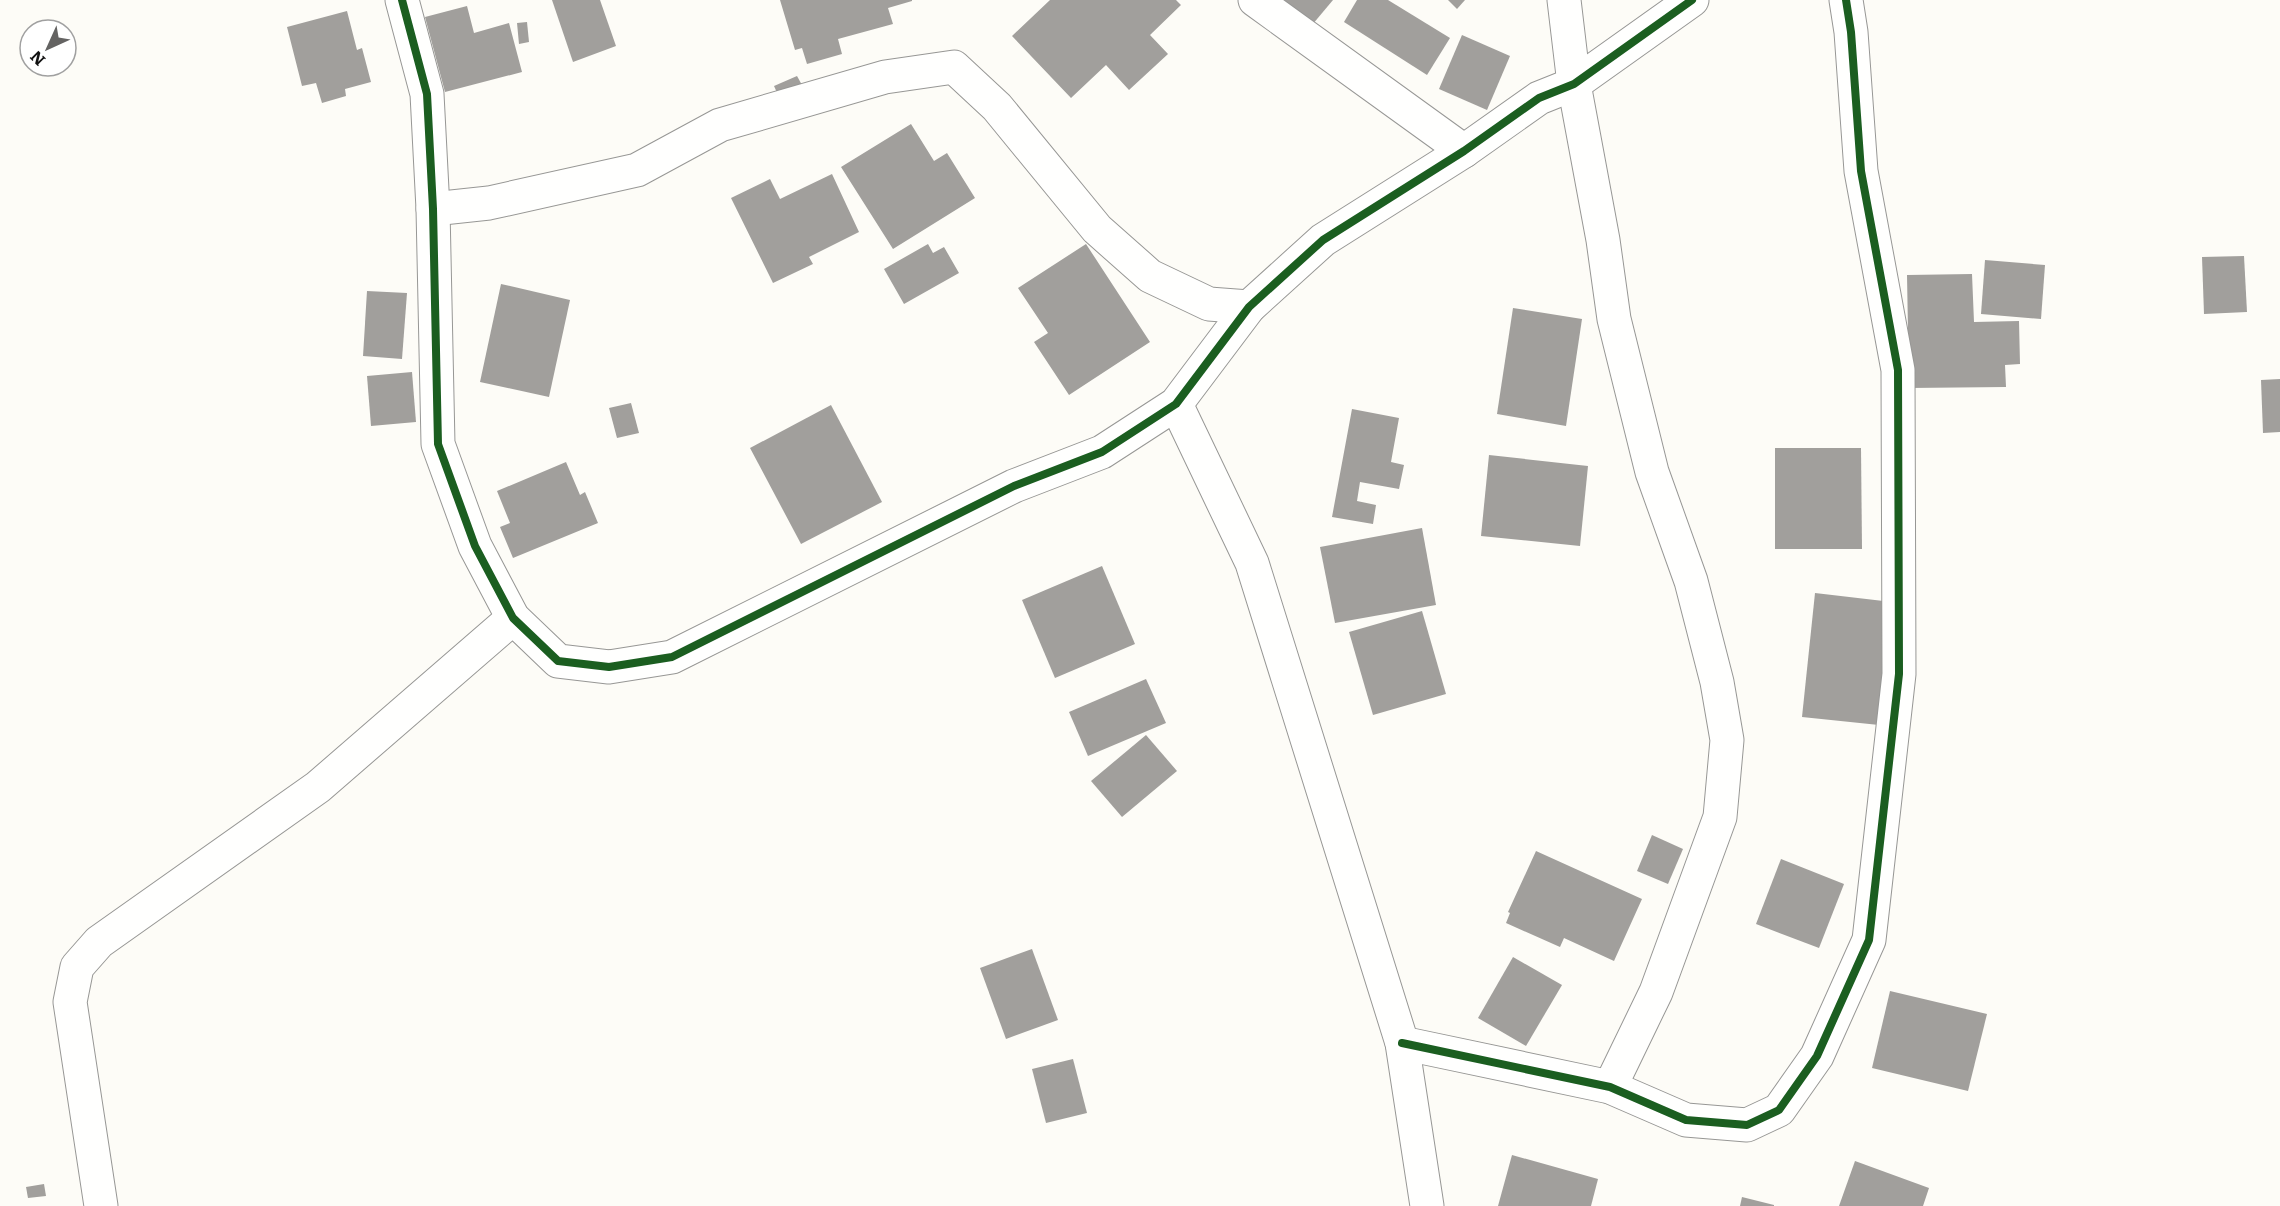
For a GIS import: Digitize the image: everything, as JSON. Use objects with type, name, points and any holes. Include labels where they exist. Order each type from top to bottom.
[{"type":"street","points":[[402,0],[427,94],[433,209],[438,444],[475,546],[513,618],[558,661],[609,667],[672,657],[1014,486],[1102,453],[1176,404],[1249,307],[1323,240],[1464,151],[1539,98],[1574,84],[1692,0]]},
{"type":"street","points":[[1255,0],[1464,151]]},
{"type":"street","points":[[1564,0],[1574,84],[1603,240],[1614,319],[1635,412],[1652,472],[1691,580],[1717,682],[1727,740],[1720,817],[1656,993],[1611,1087]]},
{"type":"street","points":[[1402,1043],[1611,1087],[1686,1120],[1747,1125],[1779,1110],[1817,1056],[1869,940],[1899,674],[1898,370],[1861,171],[1851,32],[1845,0]]},
{"type":"street","points":[[433,209],[489,203],[637,170],[720,125],[885,77],[954,68],[997,106],[1097,229],[1150,276],[1209,304],[1249,307]]},
{"type":"street","points":[[1176,404],[1252,562],[1402,1043],[1427,1206]]},
{"type":"street","points":[[101,1206],[70,1002],[77,967],[99,942],[318,787],[513,618]]},
{"type":"building","points":[[552,0],[600,0],[616,46],[573,62]]},
{"type":"building","points":[[780,0],[912,1],[888,8],[893,24],[838,39],[842,54],[807,64],[802,48],[795,50]]},
{"type":"building","points":[[1050,0],[1176,0],[1181,5],[1150,35],[1168,54],[1129,90],[1106,65],[1071,98],[1012,36]]},
{"type":"building","points":[[1271,0],[1333,0],[1307,31]]},
{"type":"building","points":[[1357,0],[1388,0],[1450,38],[1427,75],[1344,22]]},
{"type":"building","points":[[1448,0],[1465,0],[1457,9]]},
{"type":"building","points":[[467,6],[474,33],[509,23],[522,72],[445,92],[425,17]]},
{"type":"building","points":[[347,11],[357,50],[362,48],[371,82],[345,89],[346,96],[322,103],[316,83],[302,86],[287,27]]},
{"type":"building","points":[[527,22],[529,42],[519,44],[517,23]]},
{"type":"building","points":[[1462,35],[1510,56],[1487,110],[1439,89]]},
{"type":"building","points":[[797,76],[802,85],[779,97],[774,86]]},
{"type":"building","points":[[911,124],[934,161],[947,153],[975,198],[893,249],[841,167]]},
{"type":"building","points":[[832,174],[859,232],[809,257],[813,264],[773,283],[731,198],[770,179],[780,199]]},
{"type":"building","points":[[928,244],[933,253],[944,247],[959,273],[904,304],[884,269]]},
{"type":"building","points":[[1086,244],[1150,342],[1069,395],[1034,342],[1048,333],[1018,288]]},
{"type":"building","points":[[2244,256],[2247,312],[2204,314],[2202,257]]},
{"type":"building","points":[[1985,260],[2045,265],[2041,319],[1981,314]]},
{"type":"building","points":[[1972,274],[1974,322],[2019,321],[2020,364],[2005,365],[2006,387],[1909,388],[1907,275]]},
{"type":"building","points":[[501,284],[570,300],[549,397],[480,382]]},
{"type":"building","points":[[367,291],[407,293],[402,359],[363,356]]},
{"type":"building","points":[[1513,308],[1582,319],[1566,426],[1497,414]]},
{"type":"building","points":[[412,372],[416,422],[371,426],[367,376]]},
{"type":"building","points":[[2280,379],[2280,432],[2263,433],[2261,380]]},
{"type":"building","points":[[631,403],[639,433],[617,438],[609,408]]},
{"type":"building","points":[[831,405],[882,502],[801,544],[750,448]]},
{"type":"building","points":[[1352,409],[1399,418],[1391,462],[1404,465],[1399,489],[1360,482],[1357,501],[1376,505],[1373,524],[1332,517]]},
{"type":"building","points":[[1775,448],[1861,448],[1862,549],[1775,549]]},
{"type":"building","points":[[1489,455],[1588,466],[1580,546],[1481,536]]},
{"type":"building","points":[[566,462],[580,495],[585,492],[598,523],[513,558],[500,527],[510,523],[497,491]]},
{"type":"building","points":[[1422,528],[1436,605],[1335,623],[1320,547]]},
{"type":"building","points":[[1102,566],[1135,644],[1055,678],[1022,600]]},
{"type":"building","points":[[1815,593],[1892,602],[1879,725],[1802,717]]},
{"type":"building","points":[[1422,611],[1446,694],[1373,715],[1349,632]]},
{"type":"building","points":[[1146,679],[1166,723],[1088,756],[1069,712]]},
{"type":"building","points":[[1146,735],[1177,771],[1122,817],[1091,781]]},
{"type":"building","points":[[1652,835],[1683,849],[1668,884],[1637,871]]},
{"type":"building","points":[[1536,851],[1642,899],[1614,961],[1564,938],[1560,947],[1506,923],[1510,913],[1508,912]]},
{"type":"building","points":[[1781,859],[1844,884],[1819,948],[1756,924]]},
{"type":"building","points":[[1032,949],[1058,1020],[1006,1039],[980,968]]},
{"type":"building","points":[[1513,957],[1562,985],[1526,1046],[1478,1018]]},
{"type":"building","points":[[1890,991],[1987,1014],[1968,1091],[1872,1068]]},
{"type":"building","points":[[1073,1059],[1087,1113],[1046,1123],[1032,1069]]},
{"type":"building","points":[[1512,1155],[1598,1179],[1591,1206],[1498,1206]]},
{"type":"building","points":[[1855,1161],[1929,1188],[1923,1206],[1839,1206]]},
{"type":"building","points":[[44,1184],[46,1196],[28,1198],[26,1187]]},
{"type":"building","points":[[1742,1197],[1774,1205],[1774,1206],[1740,1206]]},
{"type":"cycle path","points":[[402,0],[427,94],[433,209],[438,444],[475,546],[513,618],[558,661],[609,667],[672,657],[1014,486],[1102,452],[1176,404],[1249,307],[1323,240],[1464,151],[1539,98],[1574,84],[1692,0]]},
{"type":"cycle path","points":[[1402,1043],[1610,1087],[1686,1120],[1747,1125],[1779,1110],[1817,1056],[1869,940],[1899,674],[1898,370],[1861,171],[1851,32],[1846,0]]}]
